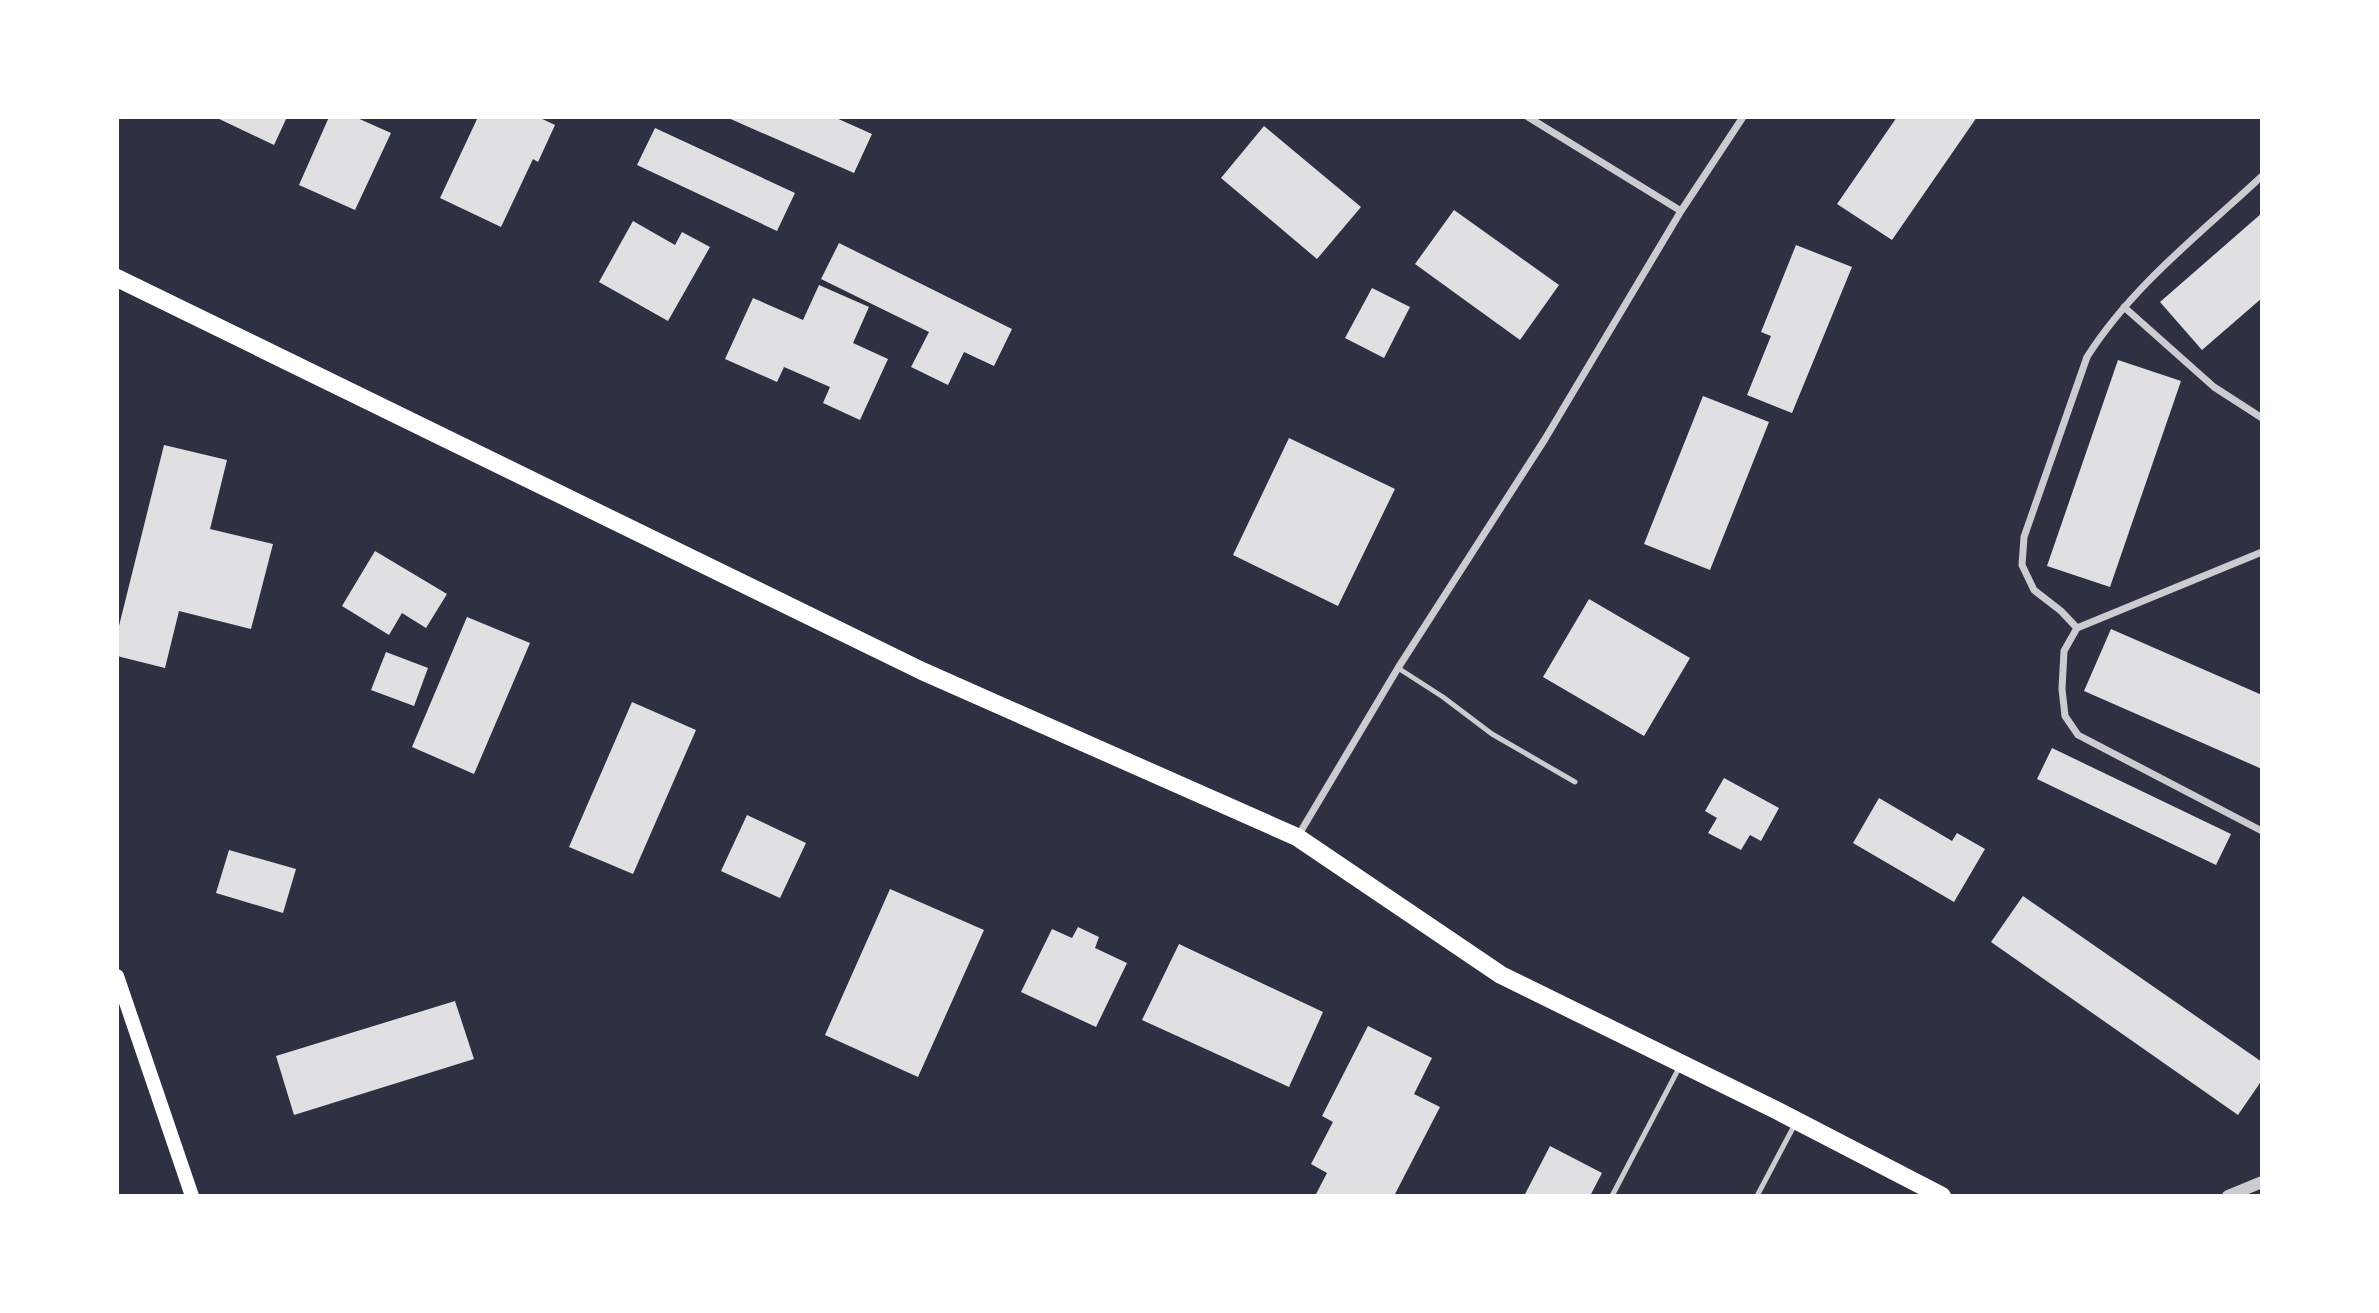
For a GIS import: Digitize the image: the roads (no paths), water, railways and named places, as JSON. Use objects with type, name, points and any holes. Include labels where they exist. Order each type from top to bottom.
[{"type":"main road","points":[[117,278],[922,671],[1297,837],[1501,975],[1942,1196]]},
{"type":"main road","points":[[117,976],[192,1196]]},
{"type":"street","points":[[1528,117],[1681,211]]},
{"type":"street","points":[[1297,837],[1398,668],[1545,439],[1681,211],[1743,117]]},
{"type":"street","points":[[2077,628],[2061,611],[2034,590],[2022,565],[2024,537],[2087,357],[2103,331],[2136,292],[2262,176]]},
{"type":"street","points":[[2124,307],[2214,387],[2262,418]]},
{"type":"street","points":[[2262,552],[2077,628],[2064,651],[2062,689],[2065,716],[2078,735],[2262,831]]},
{"type":"street","points":[[2228,1196],[2262,1182]]},
{"type":"lane","points":[[1398,668],[1443,697],[1492,734],[1575,782]]},
{"type":"lane","points":[[1612,1196],[1681,1063]]},
{"type":"lane","points":[[1757,1196],[1796,1121]]}]
